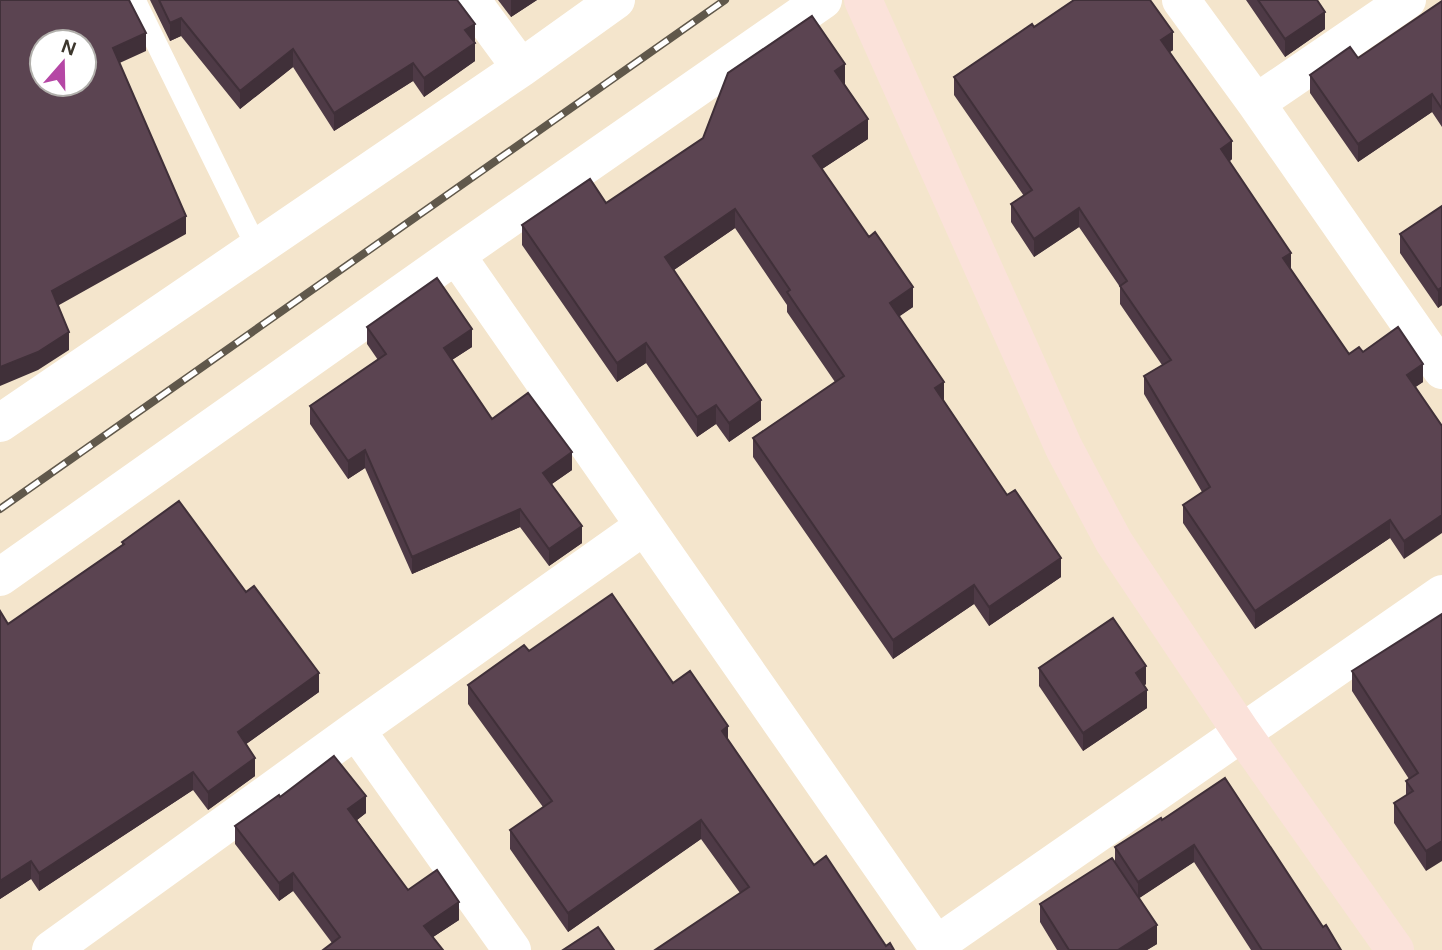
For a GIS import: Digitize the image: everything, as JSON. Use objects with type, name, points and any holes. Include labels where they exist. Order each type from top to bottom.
[{"type":"street","points":[[471,0],[521,68]]},
{"type":"street","points":[[0,423],[521,68],[616,0]]},
{"type":"street","points":[[0,577],[823,0]]},
{"type":"street","points":[[863,0],[1065,448],[1114,542],[1242,733],[1395,950]]},
{"type":"street","points":[[1181,0],[1442,370]]},
{"type":"street","points":[[1256,103],[1407,0]]},
{"type":"street","points":[[456,255],[938,948],[1442,594]]},
{"type":"street","points":[[51,950],[644,526]]},
{"type":"street","points":[[356,730],[512,950]]},
{"type":"lane","points":[[135,0],[257,248]]},
{"type":"building","points":[[0,0],[129,0],[146,33],[113,48],[186,216],[52,291],[69,332],[38,352],[0,367]]},
{"type":"building","points":[[159,0],[457,0],[475,24],[465,30],[475,43],[424,78],[413,63],[334,113],[293,49],[240,91],[181,18],[170,23]]},
{"type":"building","points":[[1074,0],[1150,0],[1173,32],[1161,40],[1232,141],[1221,149],[1291,253],[1283,258],[1349,354],[1359,347],[1363,352],[1398,327],[1423,364],[1407,375],[1442,426],[1442,515],[1404,541],[1390,520],[1255,611],[1183,505],[1210,487],[1144,376],[1171,360],[1120,286],[1127,281],[1079,208],[1034,239],[1011,204],[1032,190],[954,77],[1032,24],[1034,27]]},
{"type":"building","points":[[1258,0],[1317,0],[1325,12],[1285,39]]},
{"type":"building","points":[[1442,1],[1442,109],[1432,94],[1358,144],[1310,75],[1350,47],[1358,58]]},
{"type":"building","points":[[812,16],[845,64],[835,71],[868,119],[813,156],[869,237],[875,232],[913,287],[890,303],[944,382],[935,388],[1007,495],[1015,490],[1061,558],[989,607],[974,585],[893,640],[753,438],[844,376],[735,209],[665,257],[761,400],[729,423],[716,405],[697,417],[646,343],[617,363],[522,225],[590,179],[606,203],[703,138],[728,73]]},
{"type":"building","points":[[1442,206],[1442,287],[1438,290],[1400,234]]},
{"type":"building","points":[[437,278],[472,329],[444,348],[492,419],[528,393],[572,452],[543,473],[582,526],[549,549],[520,509],[412,557],[365,450],[348,461],[310,406],[386,354],[367,327]]},
{"type":"building","points":[[179,501],[246,592],[254,586],[319,673],[238,732],[255,758],[208,792],[193,772],[39,873],[31,861],[0,881],[0,611],[8,624],[124,544],[122,542]]},
{"type":"building","points":[[612,594],[673,683],[690,671],[728,726],[722,731],[814,865],[826,856],[886,946],[890,943],[894,950],[655,950],[749,887],[701,820],[568,913],[510,830],[552,801],[468,685],[524,645],[529,651]]},
{"type":"building","points":[[1442,614],[1442,841],[1426,851],[1394,803],[1413,791],[1406,781],[1418,773],[1352,671]]},
{"type":"building","points":[[1113,618],[1146,666],[1136,673],[1147,690],[1083,733],[1039,668]]},
{"type":"building","points":[[334,756],[366,796],[348,809],[408,890],[437,870],[459,902],[424,926],[443,950],[323,950],[340,937],[293,873],[279,883],[235,826],[279,795],[280,797]]},
{"type":"building","points":[[1225,778],[1341,950],[1262,950],[1194,845],[1138,882],[1115,847],[1161,818],[1162,820]]},
{"type":"building","points":[[1112,858],[1157,925],[1118,950],[1069,950],[1040,904]]},
{"type":"building","points":[[598,927],[614,950],[563,950]]},
{"type":"railway","points":[[0,509],[725,0]]}]
